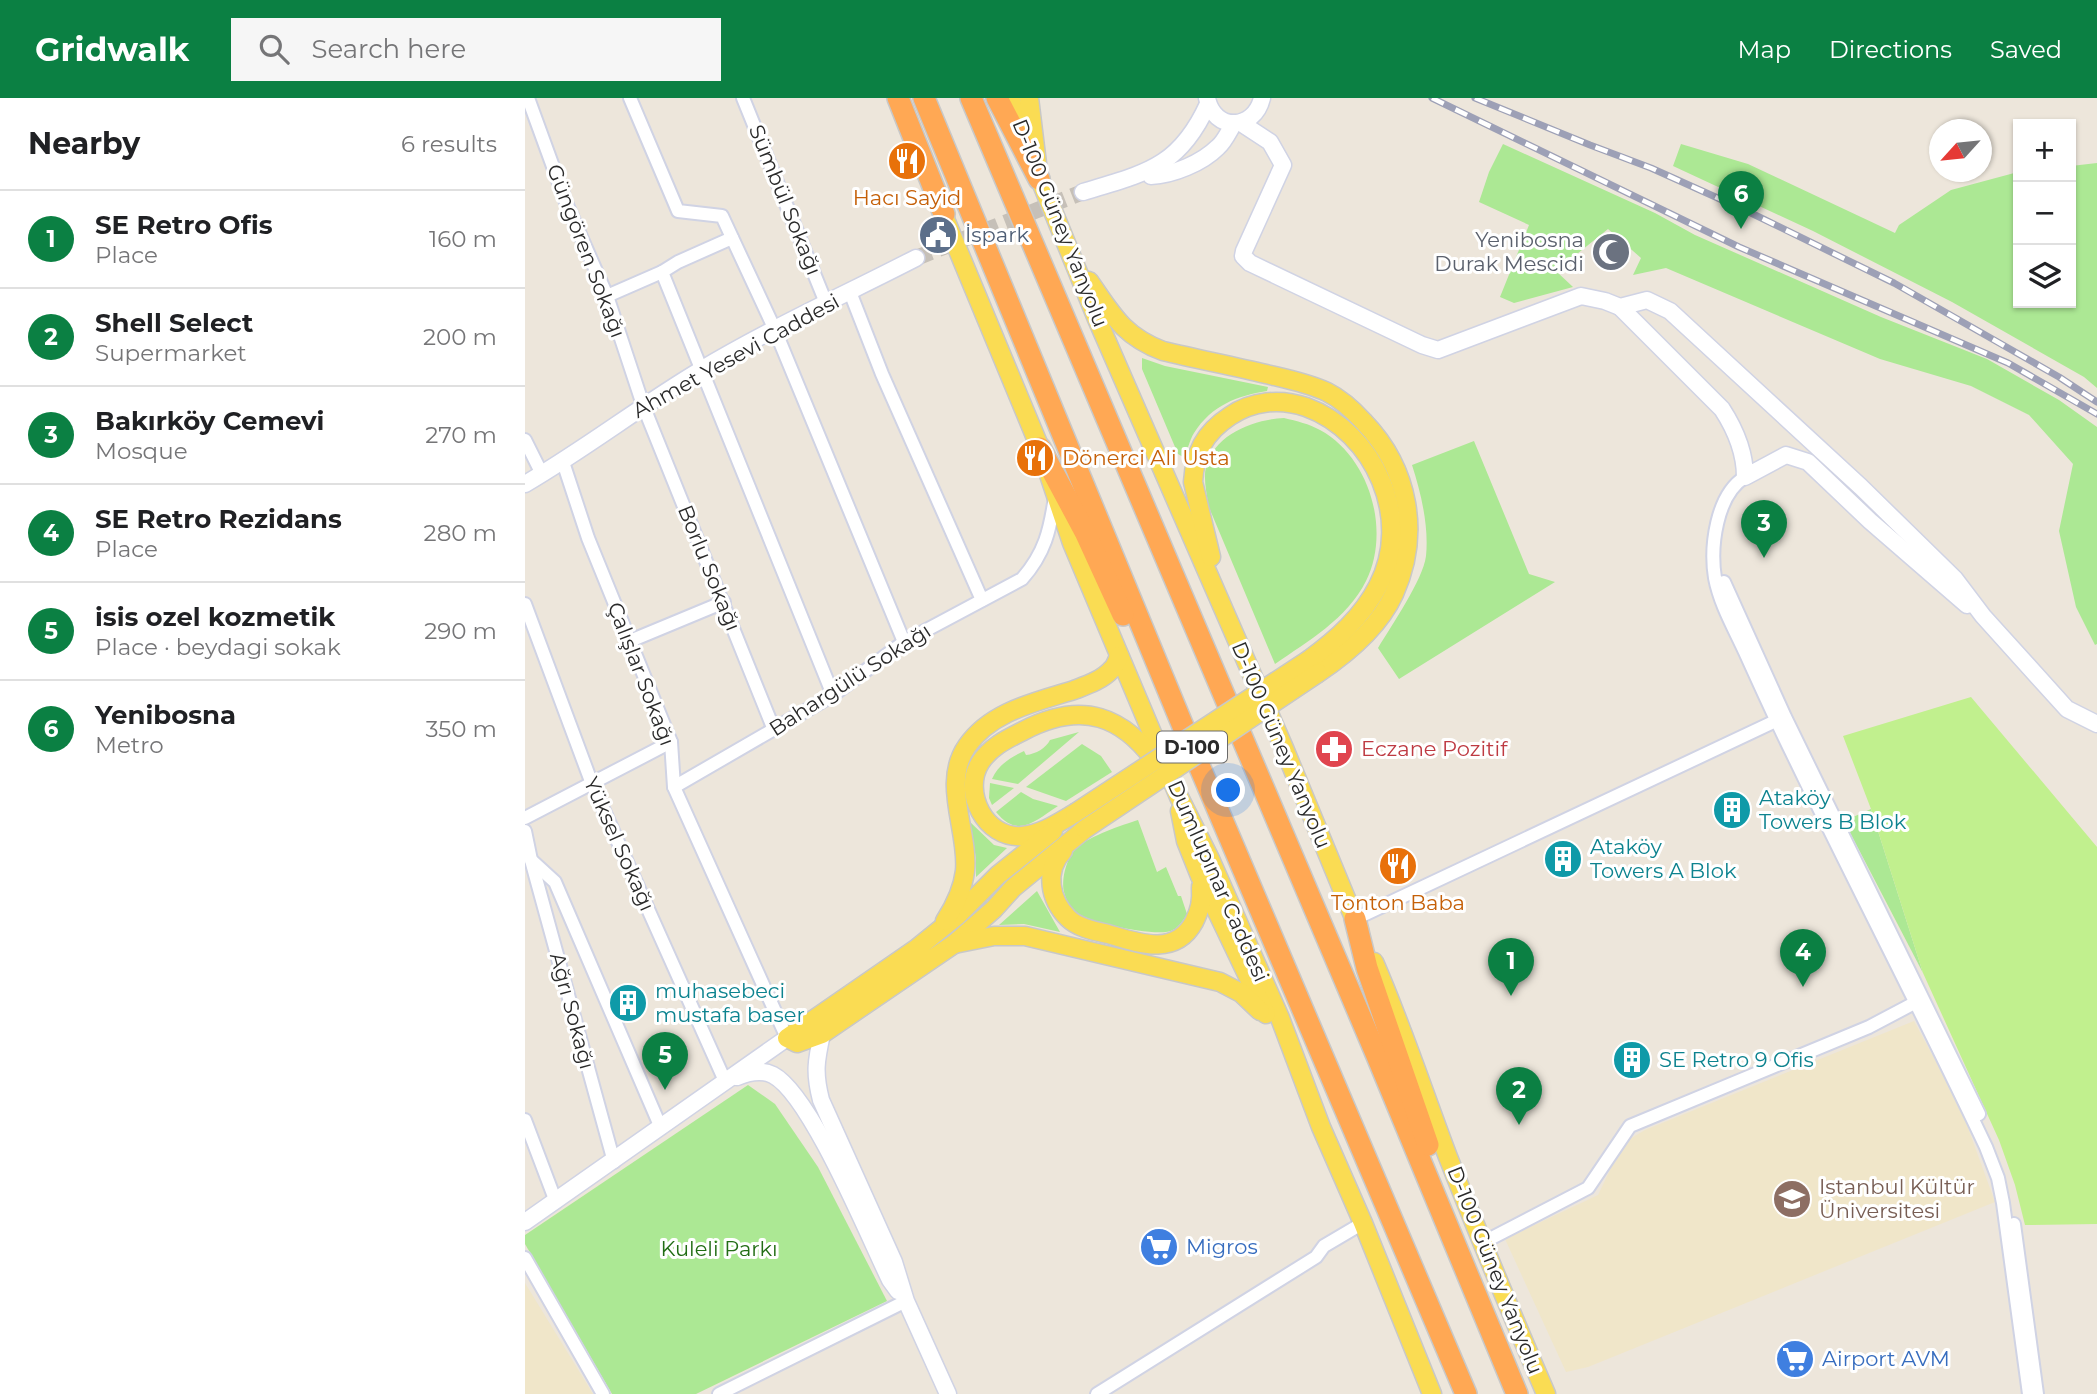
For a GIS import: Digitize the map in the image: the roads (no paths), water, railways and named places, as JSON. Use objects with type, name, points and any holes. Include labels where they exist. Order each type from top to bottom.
[{"type":"highway","points":[[898,98],[944,214]]},
{"type":"highway","name":"D-100","points":[[924,98],[1202,770],[1465,1394]]},
{"type":"highway","name":"D-100","points":[[971,98],[1517,1394]]},
{"type":"highway","points":[[997,98],[1039,179]]},
{"type":"highway","points":[[1040,448],[1085,533],[1174,724],[1202,770]]},
{"type":"highway","points":[[1355,919],[1367,968],[1470,1257],[1484,1312]]},
{"type":"main road","name":"Dumlupınar Caddesi","points":[[887,98],[944,214],[1040,448],[1055,496],[1119,656],[1179,797],[1238,920],[1432,1394]]},
{"type":"main road","name":"D-100 Güney Yanyolu","points":[[1010,98],[1067,248],[1224,608],[1414,1058],[1447,1154],[1546,1394]]},
{"type":"main road","points":[[1029,98],[1039,179]]},
{"type":"main road","points":[[1067,248],[1117,321],[1143,343],[1163,351],[1294,381],[1328,393],[1358,416],[1387,451],[1398,471],[1407,504],[1409,543],[1397,585],[1385,609],[1359,640],[1314,666],[998,875],[937,933],[787,1038],[797,1043],[822,1034],[954,944],[994,909],[1080,821]]},
{"type":"main road","points":[[1328,393],[1328,416]]},
{"type":"main road","points":[[1224,608],[1193,482],[1199,448],[1222,421],[1251,405],[1280,401],[1328,416],[1357,441],[1374,466],[1389,506],[1390,549],[1379,586],[1359,616],[1327,647],[1314,666]]},
{"type":"main road","points":[[937,933],[956,900],[965,871],[956,784],[965,747],[992,721],[1012,710],[1090,684],[1112,670],[1119,656]]},
{"type":"main road","points":[[1080,821],[1040,833],[1009,835],[983,818],[975,796],[976,772],[990,751],[1001,742],[1031,726],[1066,716],[1089,716],[1113,722],[1135,737],[1179,797],[1181,824],[1200,876],[1321,1127]]},
{"type":"main road","points":[[1080,821],[1057,857],[1051,881],[1053,896],[1069,919],[1089,929],[1153,945],[1165,945],[1179,939],[1189,930],[1201,908],[1200,876]]},
{"type":"main road","points":[[954,944],[994,936],[1025,936],[1203,977],[1241,993],[1271,1023]]},
{"type":"street","name":"Güngören Sokağı","points":[[528,98],[567,205],[607,296],[643,405]]},
{"type":"street","points":[[630,98],[678,211],[722,216],[775,330],[904,642]]},
{"type":"street","name":"Sümbül Sokağı","points":[[743,98],[826,303]]},
{"type":"street","points":[[1131,177],[1161,175],[1195,163],[1219,147],[1238,123],[1255,114],[1262,98]]},
{"type":"street","points":[[1207,101],[1216,117],[1225,122],[1238,123],[1270,142],[1283,165],[1244,251],[1243,256],[1250,263],[1422,345],[1438,350],[1581,296],[1605,301],[1620,307],[1721,409],[1732,424],[1739,443],[1745,477],[1724,529],[1721,574],[1780,719],[1918,1002],[1998,1178],[2004,1203],[2028,1394]]},
{"type":"street","points":[[1083,192],[1165,163],[1185,145],[1198,126],[1207,101]]},
{"type":"street","points":[[607,296],[732,238]]},
{"type":"street","name":"Ahmet Yesevi Caddesi","points":[[525,485],[563,462],[643,405],[703,369],[916,258]]},
{"type":"street","points":[[662,272],[833,695]]},
{"type":"street","points":[[850,292],[882,374],[982,600]]},
{"type":"street","points":[[1620,307],[1647,300],[1670,312],[1861,487],[1955,579],[1983,616],[2067,709],[2097,724]]},
{"type":"street","name":"Borlu Sokağı","points":[[643,405],[774,730]]},
{"type":"street","points":[[1745,477],[1786,455],[1797,443],[1798,430]]},
{"type":"street","points":[[525,440],[542,474]]},
{"type":"street","points":[[1786,455],[1808,461],[1917,564],[1983,616]]},
{"type":"street","name":"Çalışlar Sokağı","points":[[563,462],[588,538],[671,741],[674,787],[787,1038]]},
{"type":"street","name":"Bahargülü Sokağı","points":[[674,787],[833,695],[904,642],[1022,579],[1031,569],[1050,531],[1055,496]]},
{"type":"street","points":[[630,641],[724,602]]},
{"type":"street","name":"Yüksel Sokağı","points":[[525,604],[592,784],[725,1081]]},
{"type":"street","points":[[1355,919],[1780,719]]},
{"type":"street","points":[[525,818],[671,741]]},
{"type":"street","name":"Ağrı Sokağı","points":[[525,831],[614,1162]]},
{"type":"street","points":[[531,860],[555,882],[661,1128]]},
{"type":"street","points":[[1482,1242],[1588,1188],[1630,1126],[1869,1027],[1918,1002]]},
{"type":"street","points":[[1918,1002],[1971,1096],[2004,1177],[2011,1202],[2037,1394]]},
{"type":"street","points":[[822,1034],[815,1066],[815,1080],[821,1100],[894,1262],[906,1301],[948,1394]]},
{"type":"street","points":[[525,1222],[787,1038]]},
{"type":"street","points":[[725,1081],[761,1071],[785,1084],[796,1097],[829,1154],[890,1280],[906,1301]]},
{"type":"street","points":[[525,1120],[556,1202]]},
{"type":"street","points":[[1097,1394],[1293,1272],[1316,1257],[1324,1246],[1363,1223]]},
{"type":"street","points":[[525,1258],[603,1394]]},
{"type":"street","points":[[719,1394],[906,1301]]},
{"type":"tunnel","points":[[916,258],[1083,192]]},
{"type":"railway","points":[[1432,98],[1739,247],[2008,363],[2097,414]]},
{"type":"railway","points":[[1475,98],[1651,168],[1751,213],[1894,283],[2059,377],[2097,402]]},
{"type":"place","name":"Hacı Sayid","points":[[907,161]]},
{"type":"place","name":"Yenibosna","points":[[1741,229]]},
{"type":"place","name":"İspark","points":[[938,235]]},
{"type":"place","name":"Yenibosna Durak Mescidi","points":[[1611,252]]},
{"type":"place","name":"Dönerci Ali Usta","points":[[1035,458]]},
{"type":"place","name":"Bakırköy Cemevi","points":[[1764,558]]},
{"type":"place","name":"Eczane Pozitif","points":[[1334,749]]},
{"type":"place","name":"Ataköy Towers B Blok","points":[[1732,810]]},
{"type":"place","name":"Ataköy Towers A Blok","points":[[1563,859]]},
{"type":"place","name":"Tonton Baba","points":[[1398,866]]},
{"type":"place","name":"SE Retro Rezidans","points":[[1803,987]]},
{"type":"place","name":"SE Retro Ofis","points":[[1511,996]]},
{"type":"place","name":"muhasebeci mustafa baser","points":[[628,1003]]},
{"type":"place","name":"SE Retro 9 Ofis","points":[[1632,1060]]},
{"type":"place","name":"isis ozel kozmetik","points":[[665,1090]]},
{"type":"place","name":"Shell Select","points":[[1519,1125]]},
{"type":"place","name":"Istanbul Kültür Üniversitesi","points":[[1792,1199]]},
{"type":"place","name":"Migros","points":[[1159,1247]]},
{"type":"place","name":"Airport AVM","points":[[1795,1359]]},
{"type":"park label","name":"Kuleli Parkı","points":[[719,1249]]}]
